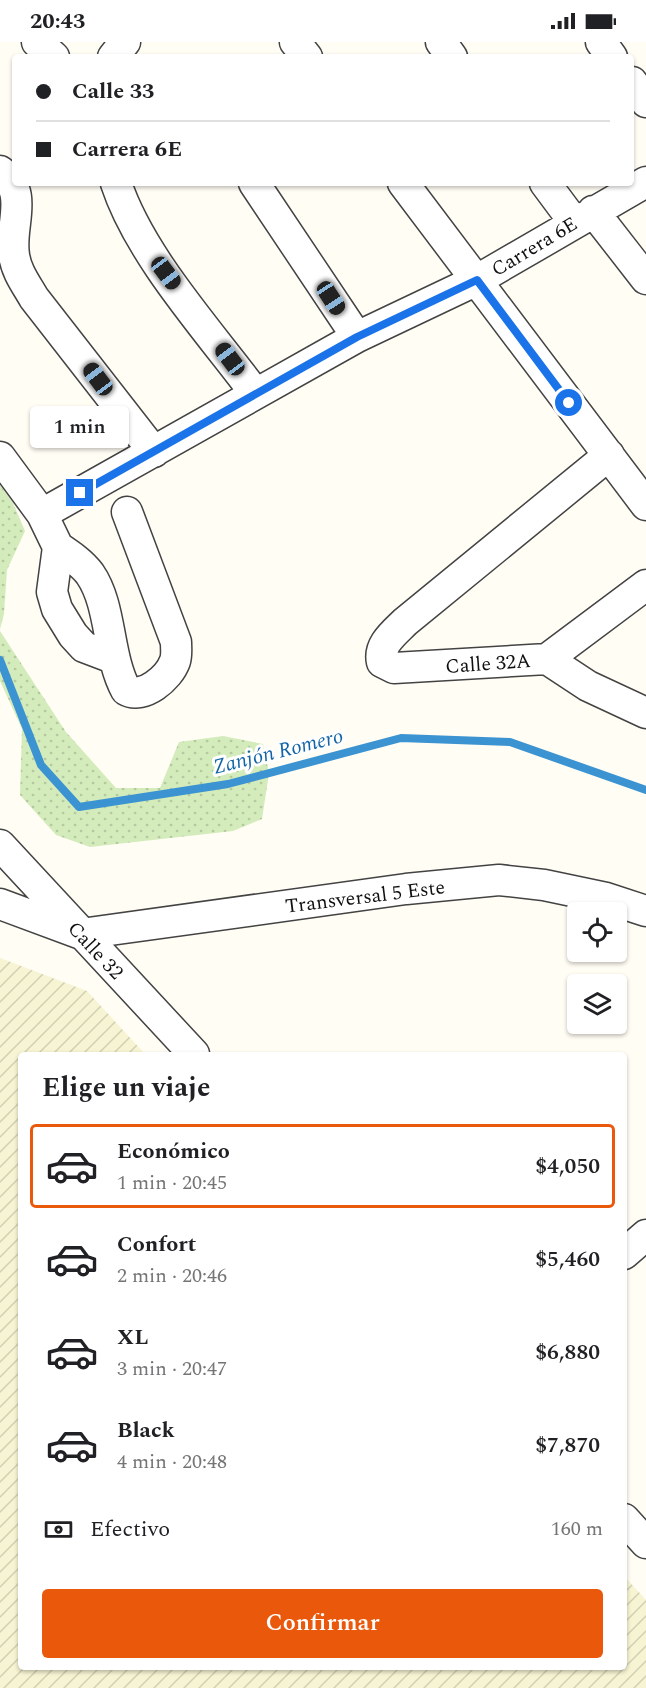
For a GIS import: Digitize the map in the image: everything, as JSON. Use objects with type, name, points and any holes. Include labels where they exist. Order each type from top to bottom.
[{"type":"street","points":[[37,42],[51,54]]},
{"type":"street","points":[[115,54],[125,42]]},
{"type":"street","points":[[634,85],[646,102]]},
{"type":"street","points":[[0,171],[7,176],[18,203],[14,254],[19,272],[34,298],[154,452]]},
{"type":"street","name":"Carrera 6E","points":[[42,514],[357,337],[477,280],[646,182]]},
{"type":"street","points":[[117,186],[133,226],[255,393]]},
{"type":"street","points":[[256,186],[357,337]]},
{"type":"street","points":[[405,186],[646,506]]},
{"type":"street","points":[[549,186],[584,216],[646,279]]},
{"type":"street","name":"Calle 32A","points":[[609,455],[390,636],[381,656],[382,662],[394,668],[547,659],[588,686],[646,713]]},
{"type":"street","points":[[0,457],[42,514],[58,547],[81,563],[90,575],[98,591],[113,658],[126,690],[133,693],[143,691],[165,676],[175,663],[177,654],[168,620],[127,512]]},
{"type":"street","points":[[58,547],[52,592],[57,609],[73,635],[84,647],[113,658]]},
{"type":"street","points":[[547,659],[646,585]]},
{"type":"street","name":"Calle 32","points":[[0,845],[192,1052]]},
{"type":"street","name":"Transversal 5 Este","points":[[81,934],[405,889],[499,880],[565,889],[606,898],[646,911]]},
{"type":"street","points":[[0,904],[81,934]]},
{"type":"street","points":[[627,1251],[646,1235]]},
{"type":"street","points":[[627,1522],[646,1543]]},
{"type":"shaded area","points":[[0,958],[87,991],[143,1052],[18,1052],[18,1670],[627,1670],[627,1579],[646,1600],[646,1688],[0,1688]]},
{"type":"green space","points":[[0,485],[13,503],[25,531],[7,570],[4,614],[0,629]]},
{"type":"green space","points":[[0,631],[66,732],[116,788],[160,788],[179,742],[223,736],[263,744],[269,773],[262,819],[233,831],[90,847],[56,835],[20,795],[22,729],[0,681]]},
{"type":"waterway","name":"Zanjón Romero","points":[[0,660],[41,765],[79,807],[228,784],[401,738],[510,742],[646,790]]},
{"type":"route","points":[[80,493],[357,337],[477,280],[569,403]]}]
